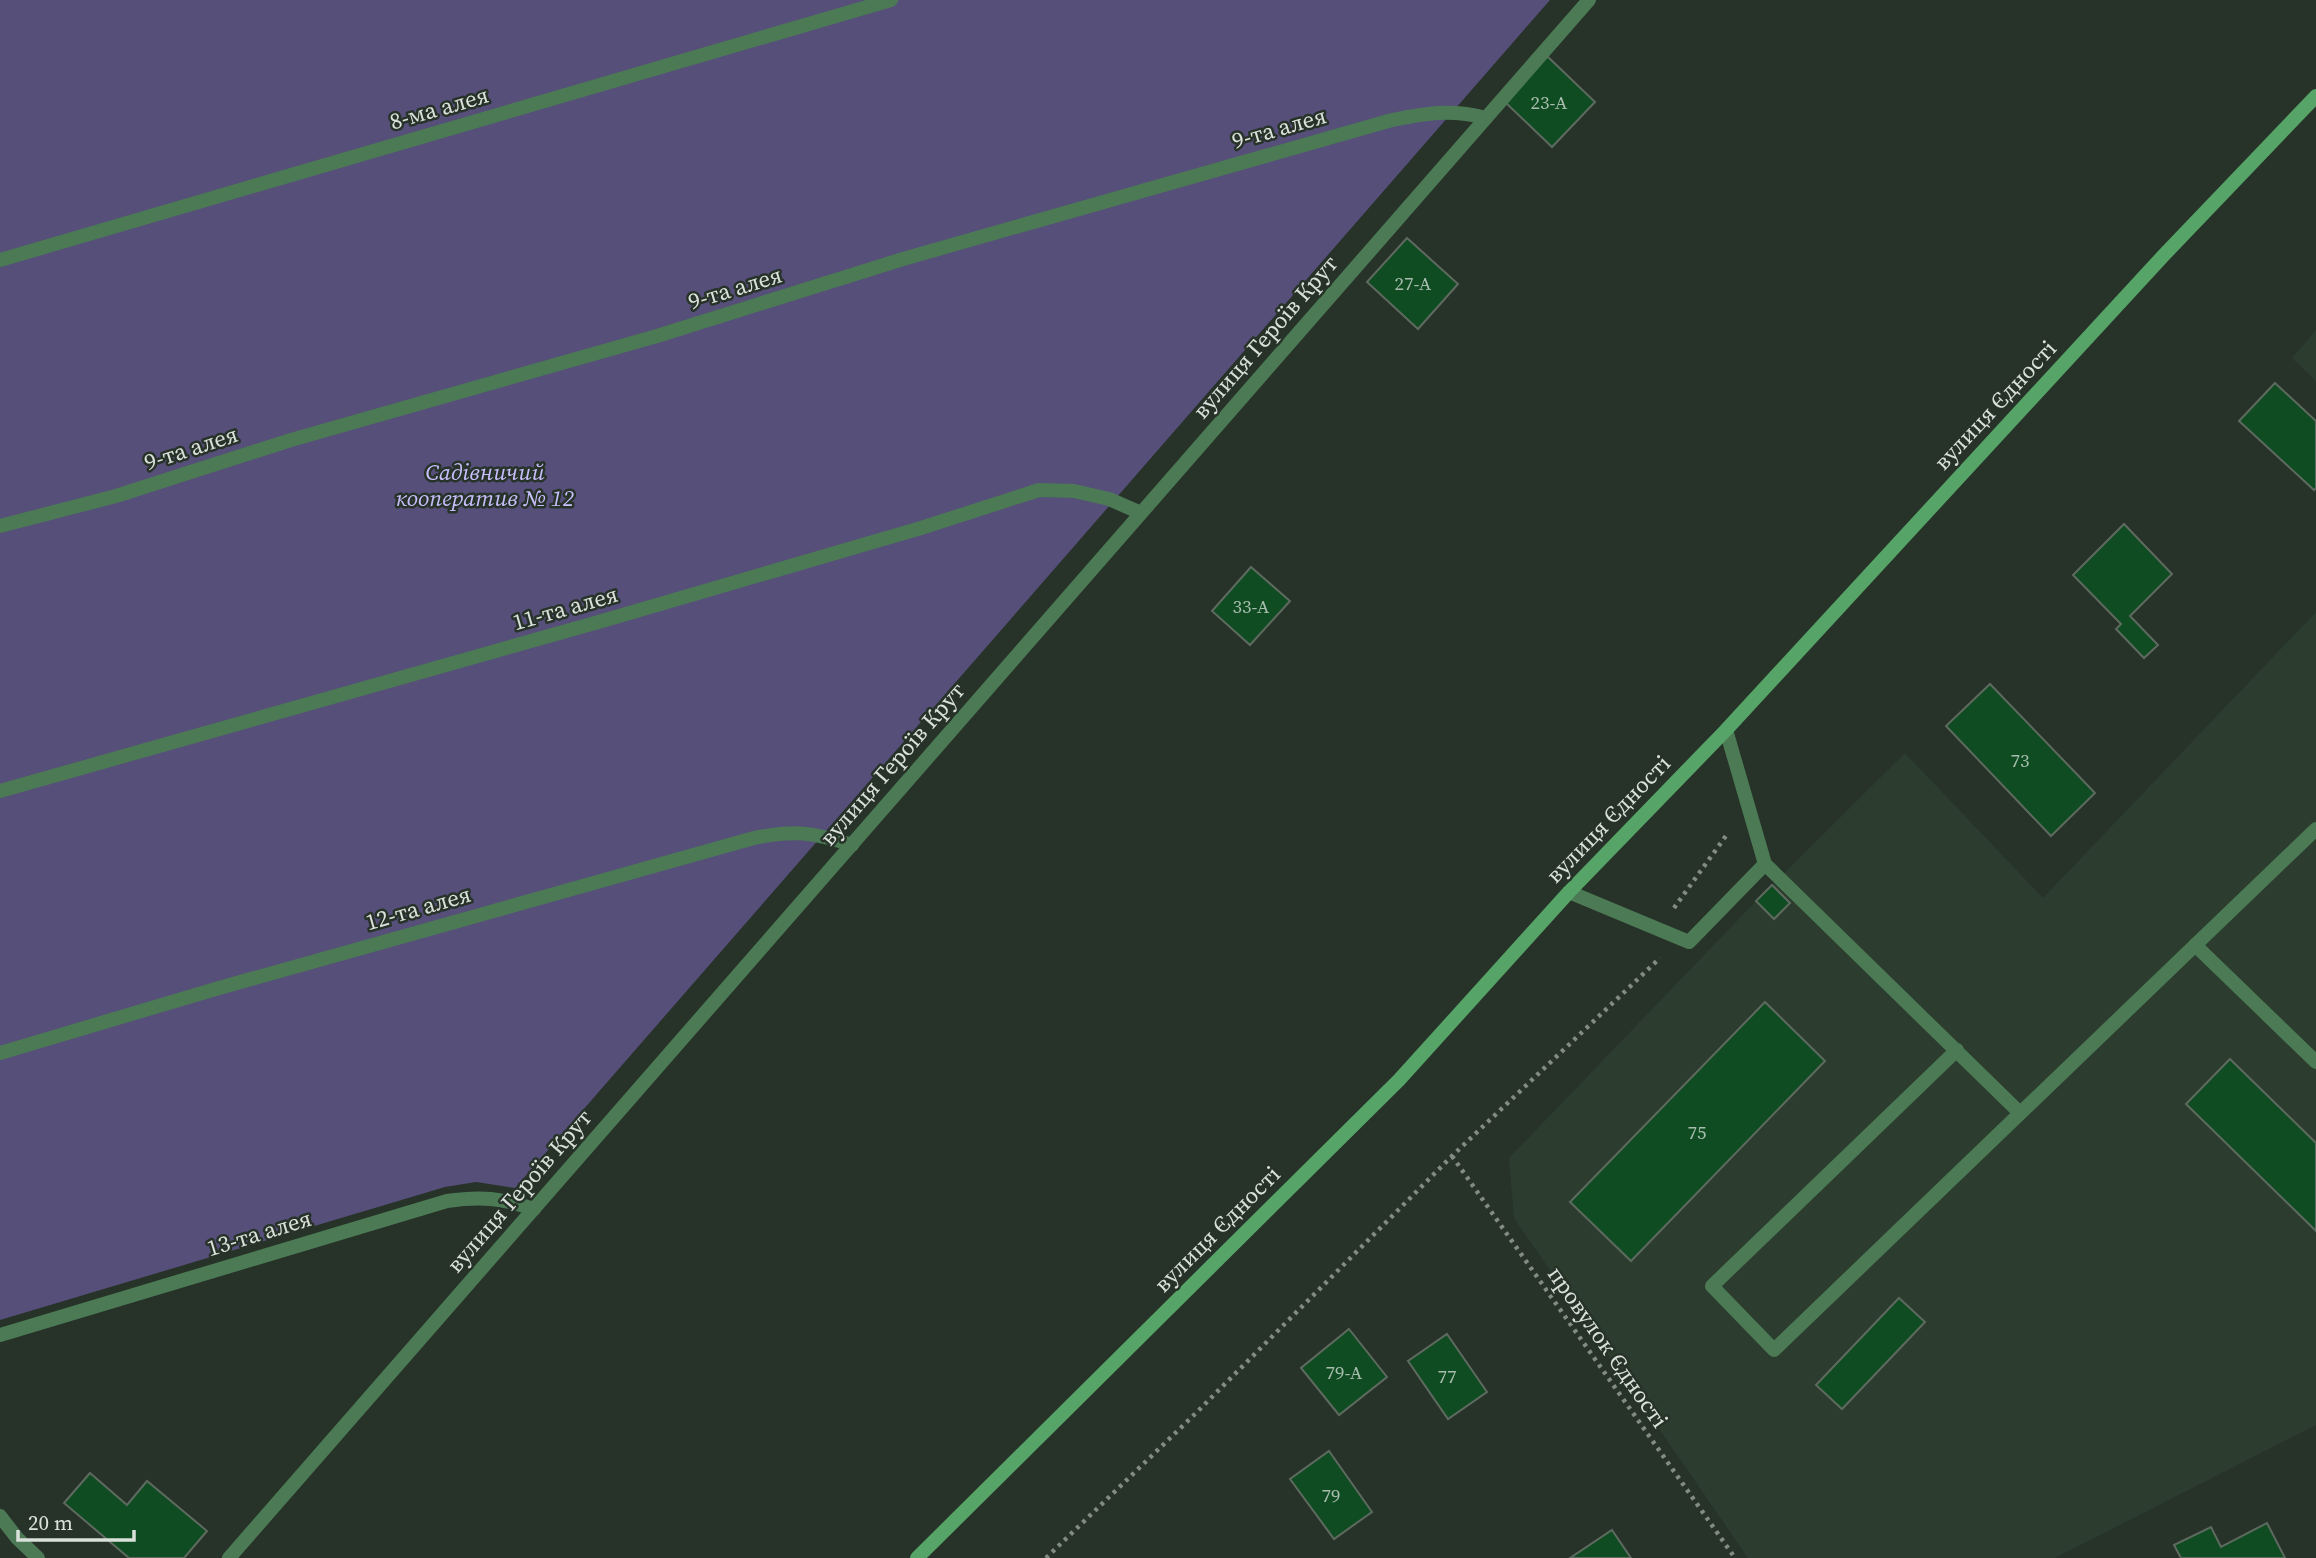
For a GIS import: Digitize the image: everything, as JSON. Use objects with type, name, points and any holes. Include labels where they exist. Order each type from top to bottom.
[{"type":"main road","name":"вулиця Єдності","points":[[917,1558],[1399,1080],[1569,892],[1727,730],[2163,256],[2316,96]]},
{"type":"street","name":"8-ма алея","points":[[0,260],[891,0]]},
{"type":"street","name":"вулиця Героїв Крут","points":[[229,1558],[1589,0]]},
{"type":"street","name":"9-та алея","points":[[0,527],[116,496],[291,440],[657,336],[903,259],[1392,120],[1434,112],[1463,112],[1486,118]]},
{"type":"street","name":"11-та алея","points":[[0,791],[602,621],[921,528],[1039,490],[1074,491],[1097,496],[1141,513]]},
{"type":"street","points":[[1727,730],[1765,863],[2020,1113]]},
{"type":"street","points":[[1957,1050],[1712,1286],[1774,1350],[2316,829]]},
{"type":"street","name":"12-та алея","points":[[0,1053],[232,984],[754,838],[787,832],[809,833],[852,845]]},
{"type":"street","points":[[1569,892],[1689,942],[1765,863]]},
{"type":"street","points":[[2195,945],[2316,1062]]},
{"type":"street","name":"13-та алея","points":[[0,1335],[447,1201],[477,1197],[506,1200],[534,1209]]},
{"type":"street","points":[[0,1516],[17,1538],[38,1558]]},
{"type":"path","points":[[1673,909],[1734,823]]},
{"type":"path","points":[[1046,1558],[1195,1414],[1452,1156],[1661,957]]},
{"type":"path","name":"провулок Єдності","points":[[1452,1156],[1735,1558]]},
{"type":"shaded area","points":[[2316,330],[2316,381],[2292,358]]},
{"type":"shaded area","points":[[2316,612],[2316,1425],[2055,1558],[1748,1558],[1514,1218],[1509,1158],[1756,901],[1905,753],[2043,898]]},
{"type":"green space","name":"Садівничий кооператив № 12","points":[[0,0],[1550,0],[515,1188],[476,1182],[445,1187],[0,1320]]},
{"type":"building","points":[[1547,56],[1595,102],[1552,147],[1504,101]]},
{"type":"building","points":[[1407,238],[1458,284],[1418,329],[1367,282]]},
{"type":"building","points":[[2275,383],[2316,421],[2314,490],[2239,421]]},
{"type":"building","points":[[2124,524],[2172,574],[2130,616],[2158,645],[2144,658],[2116,629],[2121,624],[2073,575]]},
{"type":"building","points":[[1251,567],[1290,601],[1250,645],[1212,611]]},
{"type":"building","points":[[1990,684],[2095,793],[2051,836],[1946,726]]},
{"type":"building","points":[[1772,885],[1790,903],[1774,919],[1756,901]]},
{"type":"building","points":[[1765,1002],[1825,1061],[1631,1261],[1570,1202]]},
{"type":"building","points":[[2230,1059],[2316,1143],[2316,1231],[2186,1104]]},
{"type":"building","points":[[1899,1298],[1925,1322],[1842,1409],[1816,1385]]},
{"type":"building","points":[[1349,1329],[1387,1377],[1339,1415],[1301,1368]]},
{"type":"building","points":[[1447,1334],[1487,1392],[1448,1419],[1408,1361]]},
{"type":"building","points":[[1329,1451],[1372,1512],[1334,1539],[1290,1479]]},
{"type":"building","points":[[90,1473],[127,1505],[147,1481],[207,1531],[184,1558],[129,1558],[64,1503]]},
{"type":"building","points":[[2267,1523],[2285,1558],[2181,1558],[2174,1545],[2211,1527],[2221,1547]]},
{"type":"building","points":[[1612,1530],[1631,1558],[1570,1558]]}]
